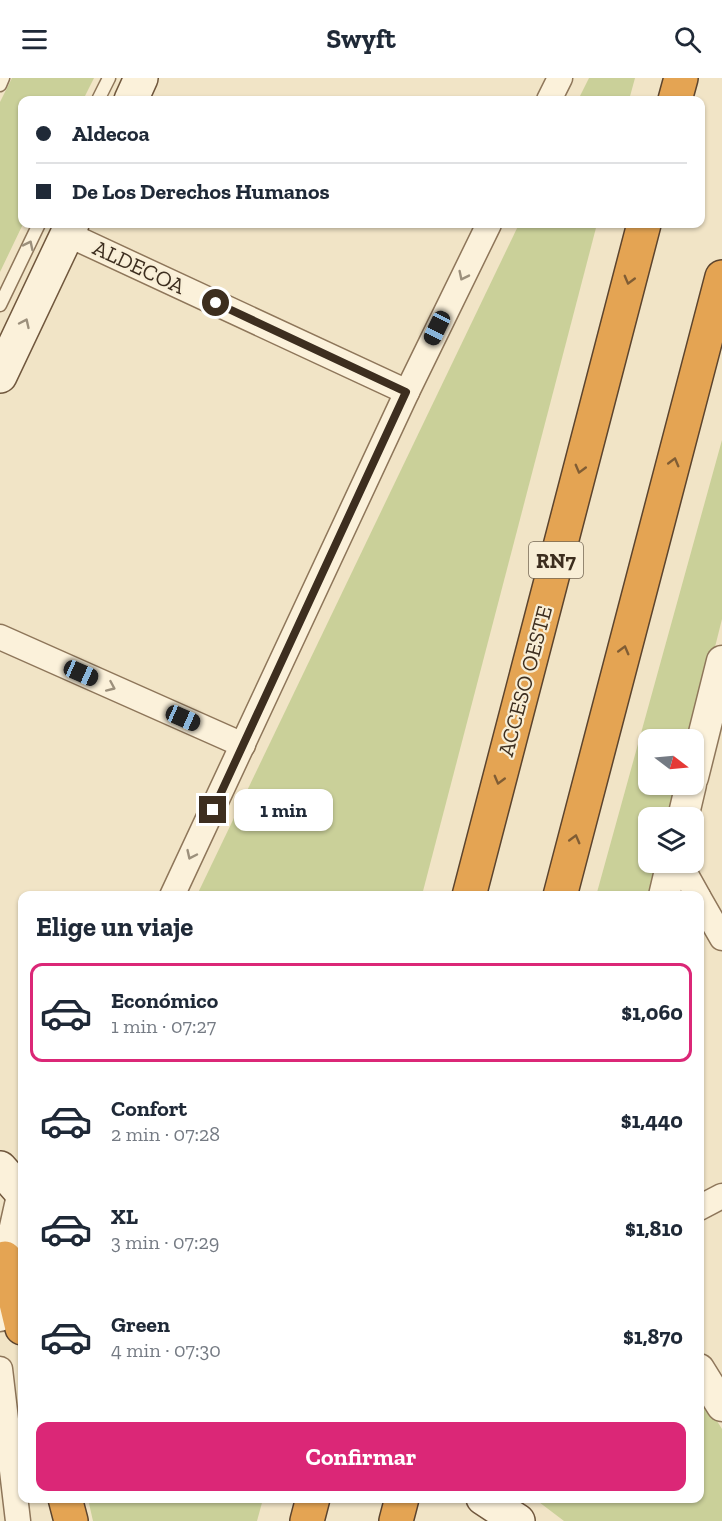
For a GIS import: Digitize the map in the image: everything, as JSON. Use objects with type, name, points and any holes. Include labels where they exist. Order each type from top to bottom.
[{"type":"highway","points":[[676,96],[681,78]]},
{"type":"highway","name":"ACCESO OESTE","points":[[470,891],[643,228]]},
{"type":"highway","points":[[561,891],[722,277]]},
{"type":"highway","points":[[5,1258],[18,1312]]},
{"type":"highway","points":[[66,1503],[71,1521]]},
{"type":"highway","points":[[307,1521],[312,1503]]},
{"type":"highway","points":[[396,1521],[401,1503]]},
{"type":"main road","points":[[132,96],[141,78]]},
{"type":"main road","points":[[0,376],[60,228]]},
{"type":"main road","points":[[491,1503],[518,1521]]},
{"type":"street","points":[[551,96],[560,78]]},
{"type":"street","name":"ALDECOA","points":[[62,228],[406,392]]},
{"type":"street","points":[[174,891],[406,392],[487,228]]},
{"type":"street","points":[[0,637],[243,746]]},
{"type":"street","points":[[704,743],[716,705],[722,661]]},
{"type":"street","points":[[665,891],[669,873]]},
{"type":"street","points":[[685,873],[695,891]]},
{"type":"street","points":[[704,908],[722,939]]},
{"type":"street","points":[[704,935],[722,939]]},
{"type":"street","points":[[0,1319],[13,1185]]},
{"type":"street","points":[[704,1205],[722,1196]]},
{"type":"street","points":[[0,1369],[5,1449],[18,1521]]},
{"type":"street","points":[[704,1377],[722,1406]]},
{"type":"lane","points":[[0,85],[3,78]]},
{"type":"lane","points":[[100,96],[109,78]]},
{"type":"lane","points":[[0,305],[59,228]]},
{"type":"green space","points":[[12,78],[94,78],[85,96],[18,96],[18,228],[21,228],[0,272],[0,102]]},
{"type":"green space","points":[[589,78],[635,78],[630,96],[580,96]]},
{"type":"green space","points":[[517,228],[596,228],[423,891],[199,891]]},
{"type":"green space","points":[[722,440],[722,619],[694,729],[642,729]]},
{"type":"green space","points":[[638,744],[638,795],[678,795],[675,807],[638,807],[638,873],[658,873],[654,891],[597,891]]},
{"type":"green space","points":[[704,1400],[722,1429],[722,1521],[564,1521],[540,1503],[704,1503]]},
{"type":"green space","points":[[89,1503],[262,1503],[257,1521],[93,1521]]},
{"type":"route","points":[[213,810],[406,392],[216,303]]}]
